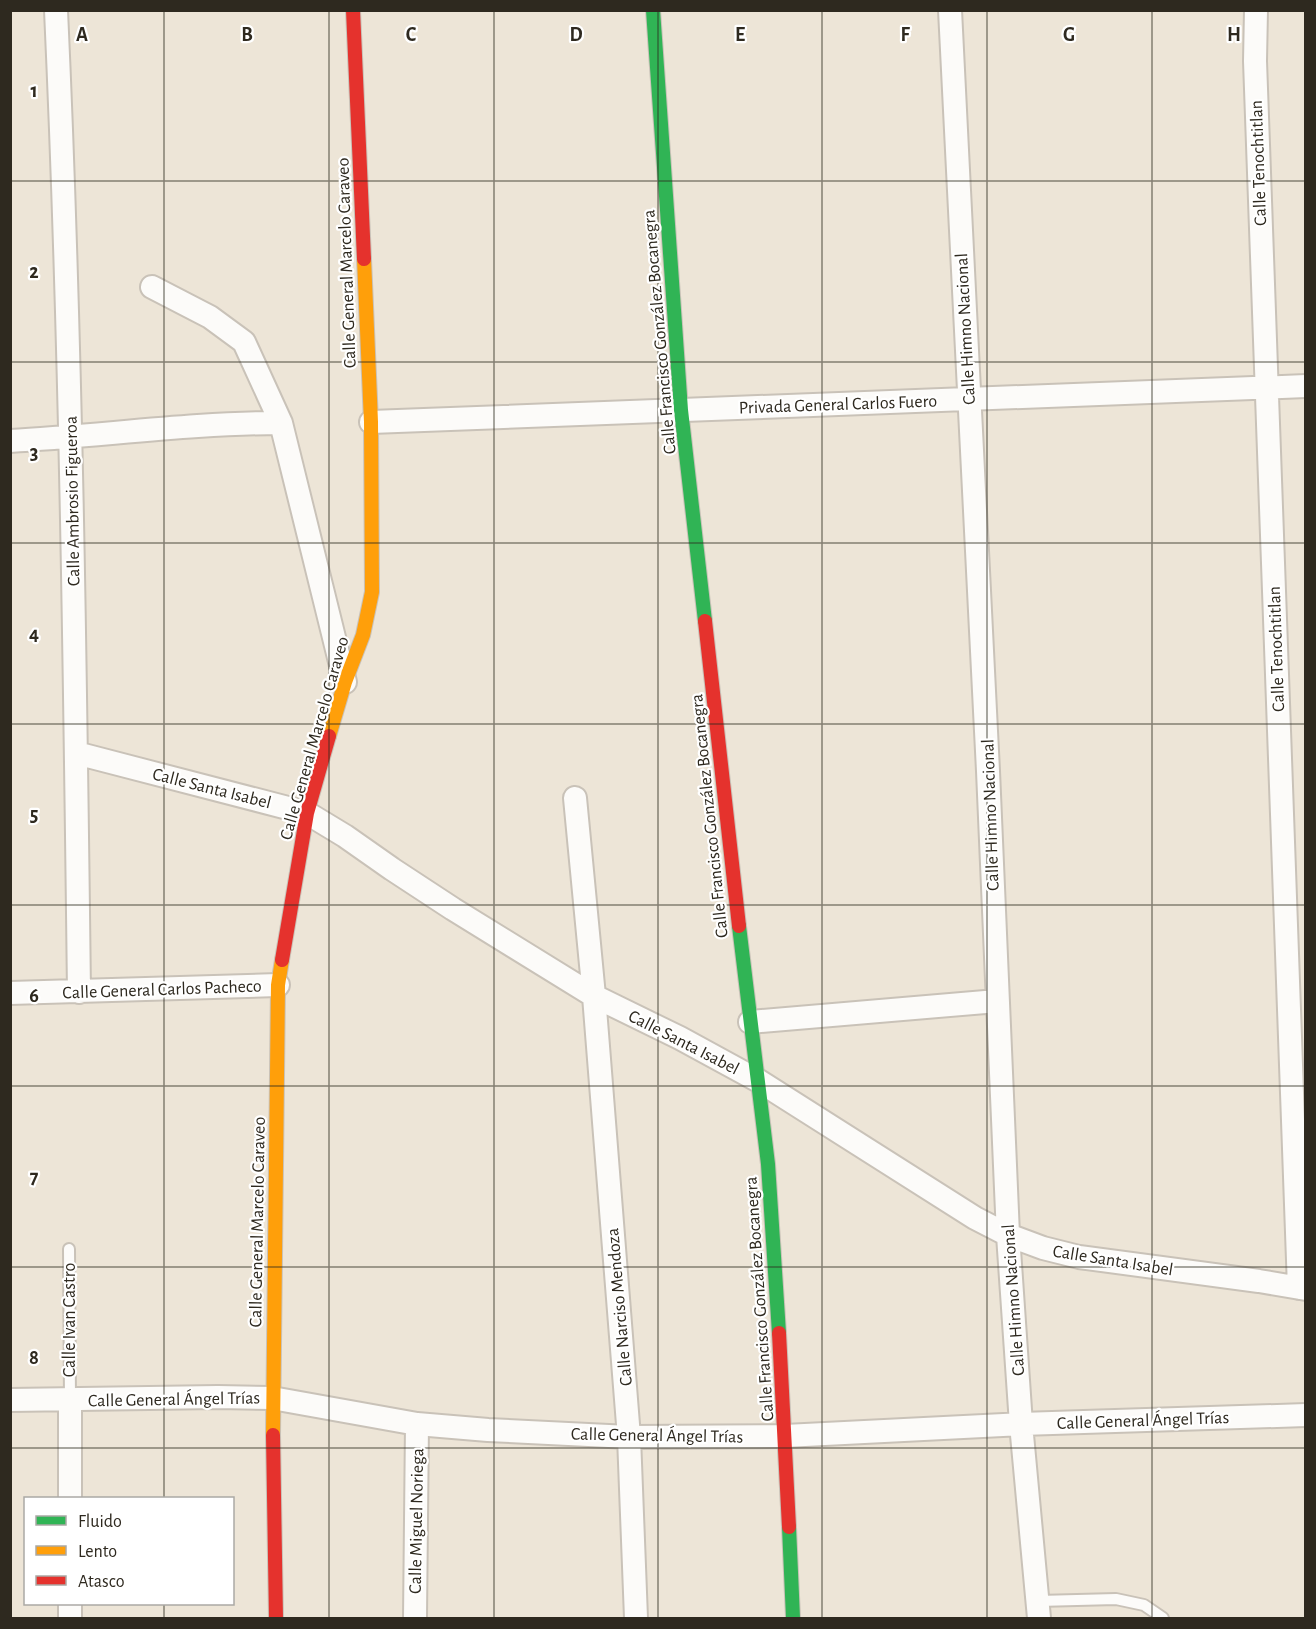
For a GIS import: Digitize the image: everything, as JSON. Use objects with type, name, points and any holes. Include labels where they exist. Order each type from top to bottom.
[{"type":"street","name":"Calle Ambrosio Figueroa","points":[[56,10],[72,438],[79,992]]},
{"type":"street","name":"Calle General Marcelo Caraveo","points":[[276,1618],[272,1398],[278,985],[307,813],[345,682],[363,635],[372,592],[371,422],[353,10]]},
{"type":"street","name":"Calle Francisco González Bocanegra","points":[[653,10],[681,410],[768,1164],[785,1436],[793,1618]]},
{"type":"street","name":"Calle Himno Nacional","points":[[950,10],[988,771],[1008,1235],[1021,1424],[1039,1610]]},
{"type":"street","name":"Calle Tenochtitlan","points":[[1256,10],[1255,73],[1266,387],[1302,1288]]},
{"type":"street","points":[[152,286],[210,317],[244,342],[281,423],[345,682]]},
{"type":"street","name":"Privada General Carlos Fuero","points":[[371,422],[1305,386]]},
{"type":"street","points":[[10,441],[72,438],[242,423],[281,423]]},
{"type":"street","name":"Calle Santa Isabel","points":[[76,753],[307,813],[453,909],[594,996],[680,1038],[759,1081],[975,1218],[1008,1235],[1043,1248],[1079,1257],[1302,1288]]},
{"type":"street","name":"Calle Narciso Mendoza","points":[[574,798],[594,996],[629,1437],[636,1618]]},
{"type":"street","name":"Calle General Carlos Pacheco","points":[[10,993],[278,985]]},
{"type":"street","points":[[750,1022],[998,1001]]},
{"type":"street","name":"Calle General Ángel Trías","points":[[10,1401],[272,1398],[417,1424],[629,1437],[785,1436],[1021,1424],[1305,1416]]},
{"type":"street","name":"Calle Ivan Castro","points":[[70,1400],[70,1497]]},
{"type":"street","name":"Calle Miguel Noriega","points":[[415,1618],[417,1424]]},
{"type":"lane","name":"Calle Ivan Castro","points":[[69,1249],[70,1400]]},
{"type":"lane","points":[[1039,1610],[1116,1599],[1144,1605],[1163,1618]]},
{"type":"traffic: fast","points":[[653,10],[681,410],[705,621]]},
{"type":"traffic: fast","points":[[739,926],[768,1164],[779,1333]]},
{"type":"traffic: fast","points":[[789,1527],[793,1618]]},
{"type":"traffic: slow","points":[[329,736],[345,682],[363,635],[372,592],[371,422],[364,259]]},
{"type":"traffic: slow","points":[[273,1435],[278,985],[282,960]]},
{"type":"traffic: jam","points":[[353,10],[364,259]]},
{"type":"traffic: jam","points":[[705,621],[739,926]]},
{"type":"traffic: jam","points":[[282,960],[307,813],[329,736]]},
{"type":"traffic: jam","points":[[779,1333],[789,1527]]},
{"type":"traffic: jam","points":[[273,1435],[276,1618]]}]
